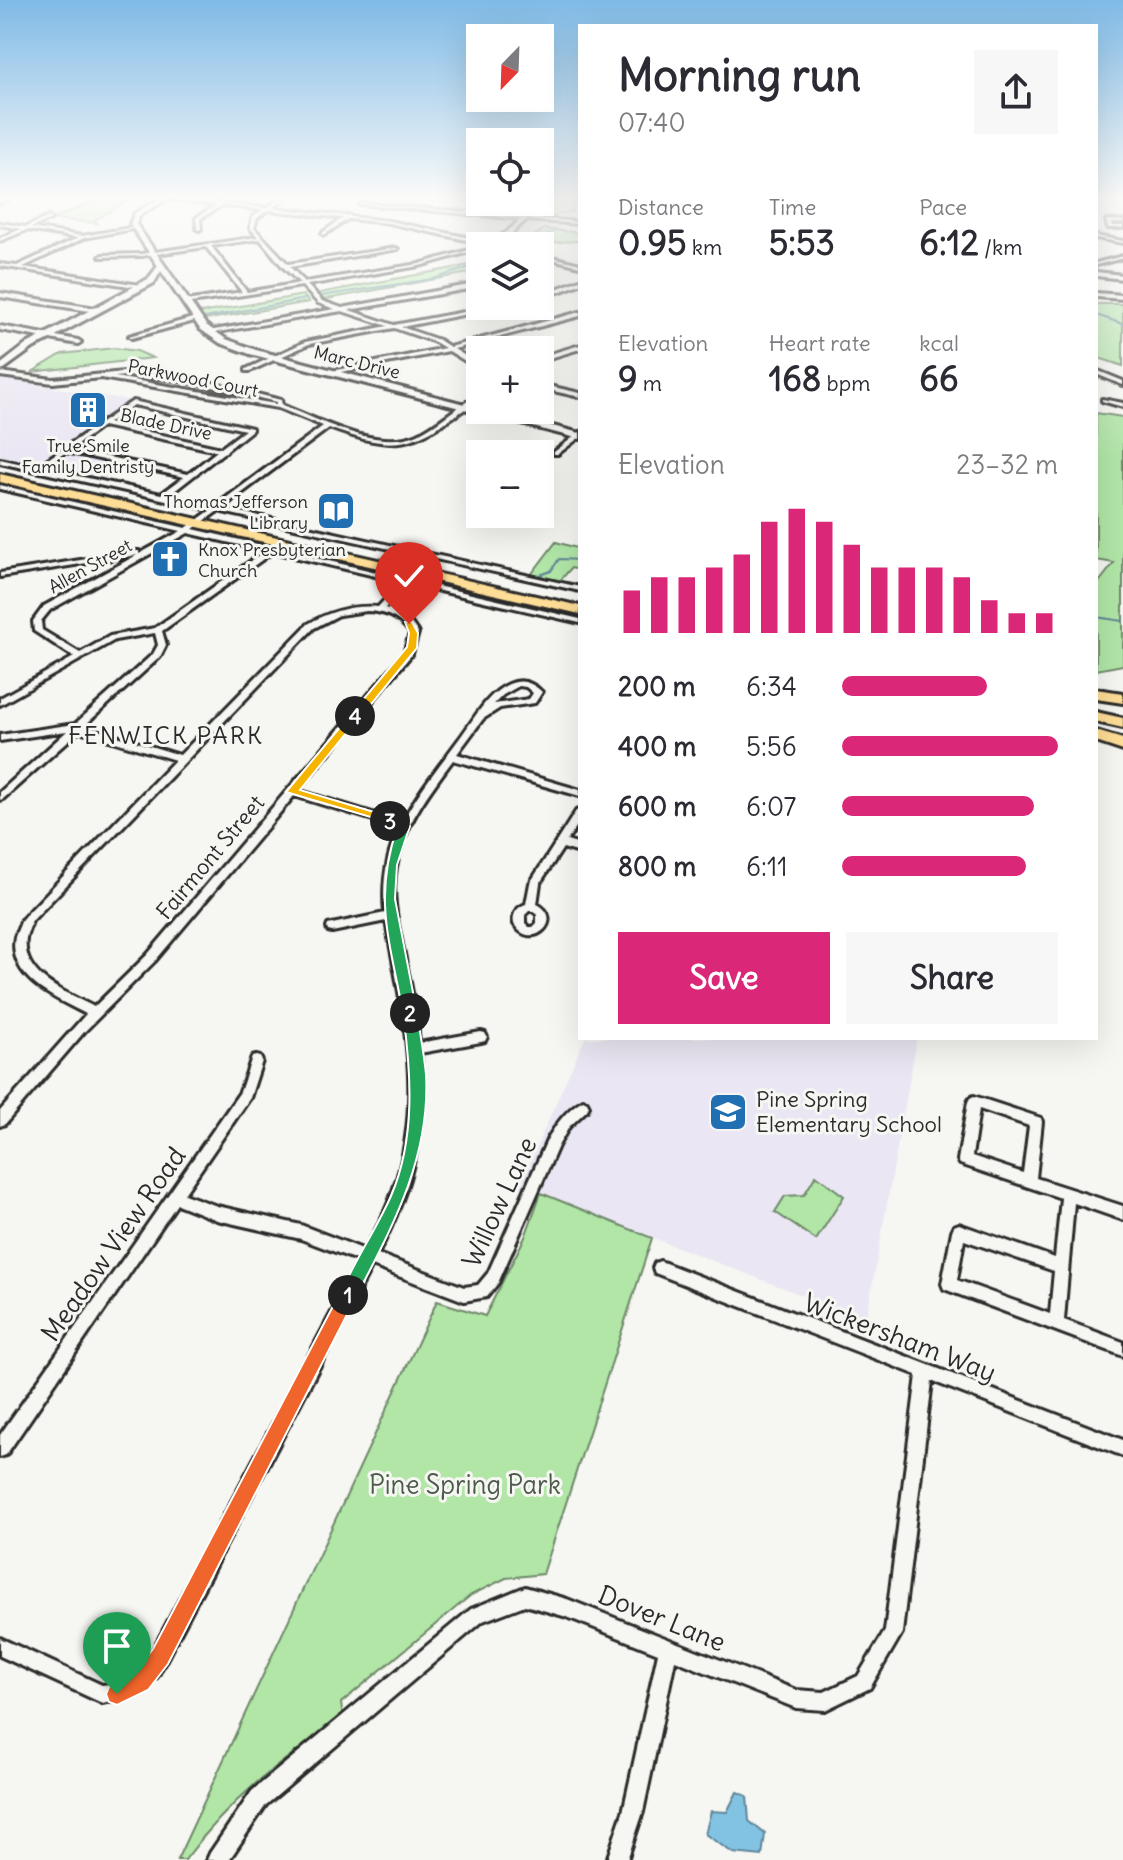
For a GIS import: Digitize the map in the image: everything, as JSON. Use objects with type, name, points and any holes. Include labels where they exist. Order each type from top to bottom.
[{"type":"highway","points":[[0,471],[87,490],[108,490],[276,545],[500,597],[578,610]]},
{"type":"highway","points":[[0,478],[203,520],[371,548],[490,575],[578,599]]},
{"type":"highway","points":[[1098,693],[1123,689]]},
{"type":"highway","points":[[1098,693],[1123,698]]},
{"type":"highway","points":[[1098,717],[1123,723]]},
{"type":"highway","points":[[1098,728],[1123,733]]},
{"type":"highway","points":[[1098,737],[1123,745]]},
{"type":"street","points":[[132,286],[169,290]]},
{"type":"street","name":"Marc Drive","points":[[168,286],[186,303],[208,333],[233,346],[578,435]]},
{"type":"street","points":[[239,286],[245,293]]},
{"type":"street","points":[[186,303],[290,286]]},
{"type":"street","points":[[303,286],[315,299],[337,310],[450,349],[466,359]]},
{"type":"street","points":[[1,368],[48,337],[140,287]]},
{"type":"street","points":[[208,333],[466,287]]},
{"type":"street","points":[[0,295],[96,310]]},
{"type":"street","points":[[1098,295],[1123,297]]},
{"type":"street","points":[[248,370],[307,343],[466,313]]},
{"type":"street","points":[[330,372],[450,349],[578,315]]},
{"type":"street","points":[[132,336],[196,319]]},
{"type":"street","points":[[0,328],[78,342]]},
{"type":"street","points":[[554,355],[578,348]]},
{"type":"street","points":[[568,351],[578,356]]},
{"type":"street","name":"Parkwood Court","points":[[1,368],[53,381],[132,371],[160,373],[279,401],[279,406],[328,426],[400,442],[424,433],[464,407]]},
{"type":"street","points":[[1098,373],[1123,383]]},
{"type":"street","points":[[554,389],[578,395]]},
{"type":"street","points":[[1104,400],[1123,405]]},
{"type":"street","points":[[37,469],[133,403],[250,429],[162,497]]},
{"type":"street","name":"Blade Drive","points":[[102,424],[224,451]]},
{"type":"street","name":"Allen Street","points":[[80,657],[41,634],[37,621],[54,603],[203,520],[328,426]]},
{"type":"street","points":[[556,453],[578,436]]},
{"type":"street","points":[[66,450],[190,476]]},
{"type":"street","points":[[0,461],[108,490],[162,497],[203,520]]},
{"type":"street","points":[[0,487],[203,520]]},
{"type":"street","points":[[0,702],[119,635],[158,630],[276,545],[406,581],[500,597],[578,620]]},
{"type":"street","points":[[0,575],[107,560],[156,548]]},
{"type":"street","points":[[107,560],[115,570]]},
{"type":"street","points":[[490,575],[578,589]]},
{"type":"street","points":[[384,611],[406,581]]},
{"type":"street","points":[[95,1013],[28,975],[18,958],[18,938],[35,909],[311,626],[345,611],[384,611],[416,583]]},
{"type":"street","name":"Fairmont Street","points":[[0,1120],[95,1013],[151,958],[412,648],[412,630],[403,619],[384,611]]},
{"type":"street","points":[[0,797],[160,652],[162,645],[158,630]]},
{"type":"street","points":[[0,1647],[102,1694],[128,1690],[151,1671],[399,1197],[411,1158],[419,1103],[416,1049],[391,916],[391,865],[404,826],[480,717]]},
{"type":"street","points":[[0,738],[77,727],[182,759]]},
{"type":"street","points":[[452,756],[578,792]]},
{"type":"street","points":[[292,792],[404,826]]},
{"type":"street","points":[[531,908],[535,883],[578,816]]},
{"type":"street","points":[[560,843],[578,848]]},
{"type":"street","points":[[332,928],[391,916]]},
{"type":"street","points":[[416,1049],[481,1037]]},
{"type":"street","name":"Meadow View Road","points":[[0,1449],[246,1094],[256,1061]]},
{"type":"street","points":[[1029,1182],[1036,1122],[974,1102],[965,1160],[1029,1182],[1123,1213]]},
{"type":"street","name":"Willow Lane","points":[[175,1197],[217,1213],[301,1232],[464,1294],[482,1292],[493,1278],[553,1142],[564,1123],[583,1106]]},
{"type":"street","points":[[1056,1325],[1068,1195]]},
{"type":"street","points":[[1061,1267],[959,1231],[949,1284],[1123,1349]]},
{"type":"street","name":"Wickersham Way","points":[[660,1268],[1123,1448]]},
{"type":"street","name":"Dover Lane","points":[[217,1860],[259,1798],[477,1615],[525,1596],[567,1608],[796,1699],[825,1701],[864,1682],[893,1633],[925,1373]]},
{"type":"street","points":[[617,1860],[633,1812],[668,1649]]},
{"type":"shaded area","points":[[0,378],[139,402],[66,451],[123,464],[99,481],[0,460]]},
{"type":"shaded area","name":"Pine Spring Elementary School","points":[[584,1040],[917,1040],[866,1320],[519,1186]]},
{"type":"green space","points":[[358,286],[399,286],[322,300],[314,294]]},
{"type":"green space","points":[[303,295],[309,302],[204,320],[200,313]]},
{"type":"green space","points":[[1098,304],[1123,304],[1123,366],[1098,358]]},
{"type":"green space","points":[[114,348],[137,351],[153,358],[32,372],[62,354]]},
{"type":"green space","points":[[1098,413],[1123,417],[1123,665],[1098,670],[1098,583],[1114,563],[1098,560]]},
{"type":"green space","points":[[556,542],[578,548],[578,570],[571,568],[559,582],[530,576]]},
{"type":"green space","points":[[816,1175],[844,1196],[816,1240],[775,1212],[785,1196],[804,1195]]},
{"type":"green space","name":"Pine Spring Park","points":[[541,1193],[652,1238],[543,1574],[506,1578],[471,1595],[341,1703],[343,1718],[258,1782],[220,1818],[185,1860],[177,1860],[437,1301],[485,1316],[525,1237]]},
{"type":"water","points":[[737,1792],[747,1796],[749,1821],[765,1834],[762,1856],[733,1853],[705,1834],[711,1811],[727,1812]]},
{"type":"waterway","points":[[321,296],[388,286]]},
{"type":"waterway","points":[[205,318],[305,299]]},
{"type":"waterway","points":[[1098,316],[1123,324]]},
{"type":"waterway","points":[[540,575],[551,571],[559,559],[578,560]]},
{"type":"waterway","points":[[1098,617],[1123,621]]},
{"type":"place","name":"True Smile Family Dentristy","points":[[88,410]]},
{"type":"place","name":"Thomas Jefferson Library","points":[[336,511]]},
{"type":"place","name":"Knox Presbyterian Church","points":[[170,559]]},
{"type":"place","name":"Pine Spring Elementary School","points":[[728,1112]]},
{"type":"district","name":"FENWICK PARK","points":[[166,735]]},
{"type":"route","points":[[117,1694],[140,1683],[151,1671],[188,1605],[387,1223],[411,1158],[419,1103],[419,1076],[389,899],[391,865],[404,826],[292,792],[408,654],[414,639],[409,624]]}]
